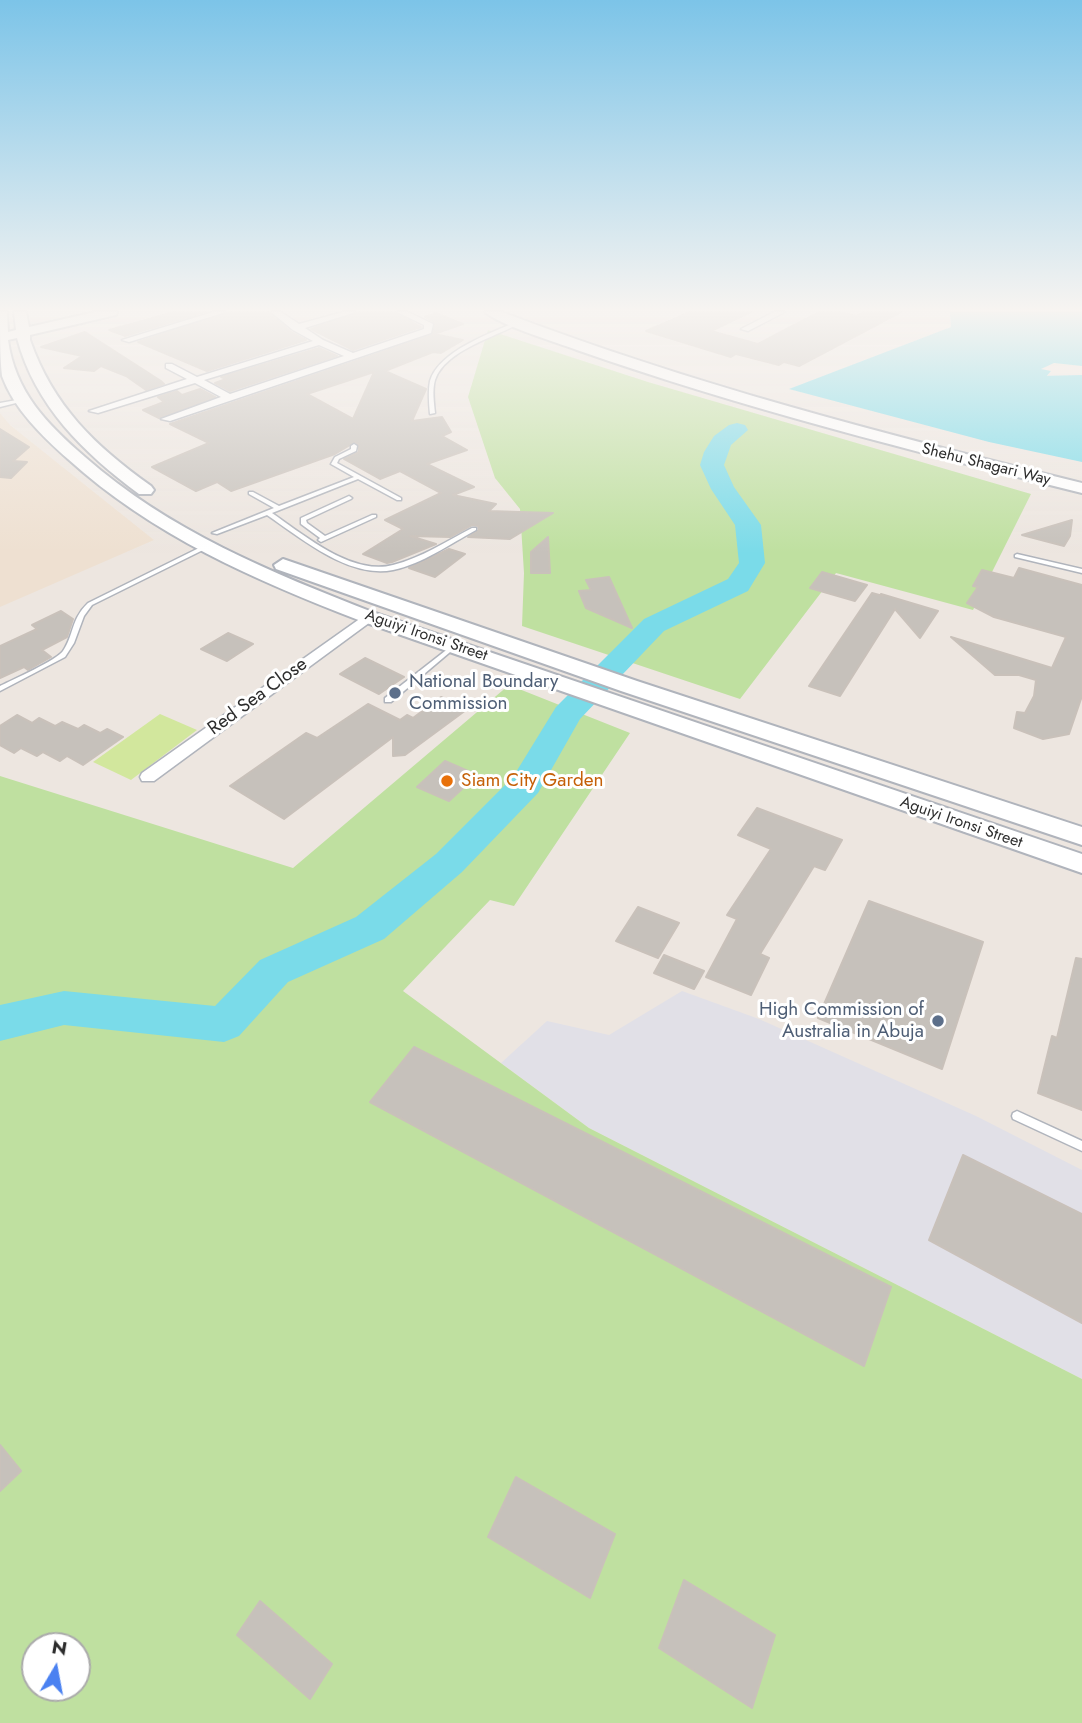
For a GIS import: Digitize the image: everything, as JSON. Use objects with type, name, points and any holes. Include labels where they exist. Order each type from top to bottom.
[{"type":"main road","name":"Aguiyi Ironsi Street","points":[[18,392],[51,435],[90,472],[144,511],[209,541],[280,583],[454,646],[560,672]]},
{"type":"main road","name":"Aguiyi Ironsi Street","points":[[47,392],[87,443],[128,479],[167,506],[209,541],[293,569],[622,694],[1082,836]]},
{"type":"main road","name":"Shehu Shagari Way","points":[[722,392],[1082,488]]},
{"type":"main road","name":"Shehu Shagari Way","points":[[766,392],[932,439],[1082,475]]},
{"type":"main road","name":"Aguiyi Ironsi Street","points":[[622,694],[726,742],[1082,864]]},
{"type":"street","points":[[94,411],[155,392]]},
{"type":"street","points":[[219,392],[230,398]]},
{"type":"street","points":[[166,419],[247,392]]},
{"type":"street","name":"Red Sea Close","points":[[148,777],[369,617]]},
{"type":"lane","points":[[432,412],[433,392]]},
{"type":"lane","points":[[0,405],[22,400]]},
{"type":"lane","points":[[355,446],[354,450],[334,461],[334,464],[399,499]]},
{"type":"lane","points":[[0,690],[63,656],[69,649],[77,618],[90,604],[267,512],[358,477]]},
{"type":"lane","points":[[251,493],[278,508]]},
{"type":"lane","points":[[324,538],[304,524],[303,519],[349,498]]},
{"type":"lane","points":[[267,512],[312,543],[354,564],[389,569],[474,529]]},
{"type":"lane","points":[[312,543],[374,516]]},
{"type":"lane","points":[[1017,556],[1082,571]]},
{"type":"lane","points":[[388,700],[454,646]]},
{"type":"lane","points":[[1017,1116],[1082,1146]]},
{"type":"shaded area","points":[[0,413],[10,425],[154,540],[0,607]]},
{"type":"shaded area","points":[[682,991],[759,1019],[976,1116],[1082,1170],[1082,1379],[589,1128],[501,1063],[547,1021],[609,1035]]},
{"type":"green space","points":[[469,392],[684,392],[1031,494],[973,610],[836,573],[740,699],[522,626],[524,573],[520,509],[495,478],[468,397]]},
{"type":"green space","points":[[509,685],[630,733],[514,906],[490,900],[403,991],[589,1128],[1082,1379],[1082,1723],[0,1723],[0,776],[293,868]]},
{"type":"green space","points":[[160,714],[197,730],[131,780],[93,762]]},
{"type":"water","points":[[802,392],[1082,392],[1082,462],[989,442]]},
{"type":"building","points":[[173,392],[182,395],[206,392],[215,397],[159,418],[143,410],[164,402],[158,397]]},
{"type":"building","points":[[263,392],[312,392],[307,394],[353,419],[365,392],[425,392],[412,421],[442,417],[451,432],[442,436],[467,450],[427,464],[474,487],[453,495],[496,504],[489,511],[553,513],[510,539],[468,537],[479,530],[478,526],[472,525],[450,537],[410,536],[436,544],[387,563],[363,554],[403,529],[385,520],[441,493],[400,471],[380,479],[344,459],[359,452],[359,445],[355,442],[335,454],[231,491],[217,482],[196,491],[152,467],[209,443],[170,424]]},
{"type":"building","points":[[0,429],[29,447],[13,461],[27,462],[11,478],[0,477]]},
{"type":"building","points":[[1072,520],[1070,536],[1064,546],[1022,535]]},
{"type":"building","points":[[548,537],[550,573],[531,573],[531,552]]},
{"type":"building","points":[[449,549],[465,554],[435,577],[409,568]]},
{"type":"building","points":[[1019,568],[1082,585],[1082,696],[1069,734],[1043,739],[1014,728],[1017,712],[1025,713],[1034,696],[1036,680],[1019,675],[995,675],[951,637],[1052,668],[1066,637],[994,617],[967,603],[978,587],[973,586],[982,570],[1014,578]]},
{"type":"building","points":[[822,572],[867,585],[855,601],[810,588]]},
{"type":"building","points":[[609,577],[632,628],[586,608],[579,591],[591,590],[586,580]]},
{"type":"building","points":[[872,593],[938,611],[920,638],[895,609],[840,696],[809,686]]},
{"type":"building","points":[[61,611],[73,619],[67,637],[42,650],[51,657],[28,670],[24,667],[0,678],[0,646],[37,629],[32,625]]},
{"type":"building","points":[[228,633],[253,644],[227,661],[201,649]]},
{"type":"building","points":[[365,658],[404,677],[379,694],[340,674]]},
{"type":"building","points":[[441,697],[466,710],[405,755],[393,756],[393,737],[284,819],[230,786],[306,733],[317,738],[368,704],[400,720],[407,715],[413,718]]},
{"type":"building","points":[[17,715],[32,723],[39,718],[55,726],[62,722],[78,729],[84,725],[100,733],[107,729],[123,737],[83,765],[67,756],[60,761],[43,752],[37,756],[21,748],[14,753],[0,745],[0,726]]},
{"type":"building","name":"Siam City Garden","points":[[445,761],[477,775],[449,801],[417,787]]},
{"type":"building","points":[[757,808],[842,840],[825,870],[814,866],[760,954],[769,958],[751,995],[706,977],[737,919],[727,915],[771,849],[738,835]]},
{"type":"building","points":[[869,901],[983,942],[942,1069],[818,1018]]},
{"type":"building","points":[[638,907],[679,923],[658,958],[616,941]]},
{"type":"building","points":[[664,955],[704,971],[694,989],[654,973]]},
{"type":"building","points":[[1076,958],[1082,959],[1082,1110],[1038,1093],[1052,1036],[1057,1038]]},
{"type":"building","points":[[414,1047],[891,1287],[864,1366],[370,1102]]},
{"type":"building","points":[[963,1155],[1082,1214],[1082,1323],[929,1240]]},
{"type":"building","points":[[0,1445],[21,1471],[0,1491]]},
{"type":"building","points":[[516,1477],[615,1534],[590,1598],[488,1537]]},
{"type":"building","points":[[684,1580],[775,1635],[752,1708],[659,1648]]},
{"type":"building","points":[[260,1601],[332,1664],[310,1699],[237,1635]]},
{"type":"waterway","points":[[0,1023],[64,1008],[224,1024],[274,971],[370,928],[449,863],[526,785],[567,714],[654,625],[738,585],[752,563],[748,525],[723,489],[712,465],[715,452],[722,441],[737,430]]},
{"type":"place","name":"National Boundary Commission","points":[[395,693]]},
{"type":"place","name":"Siam City Garden","points":[[447,781]]},
{"type":"place","name":"High Commission of Australia in Abuja","points":[[938,1021]]}]
